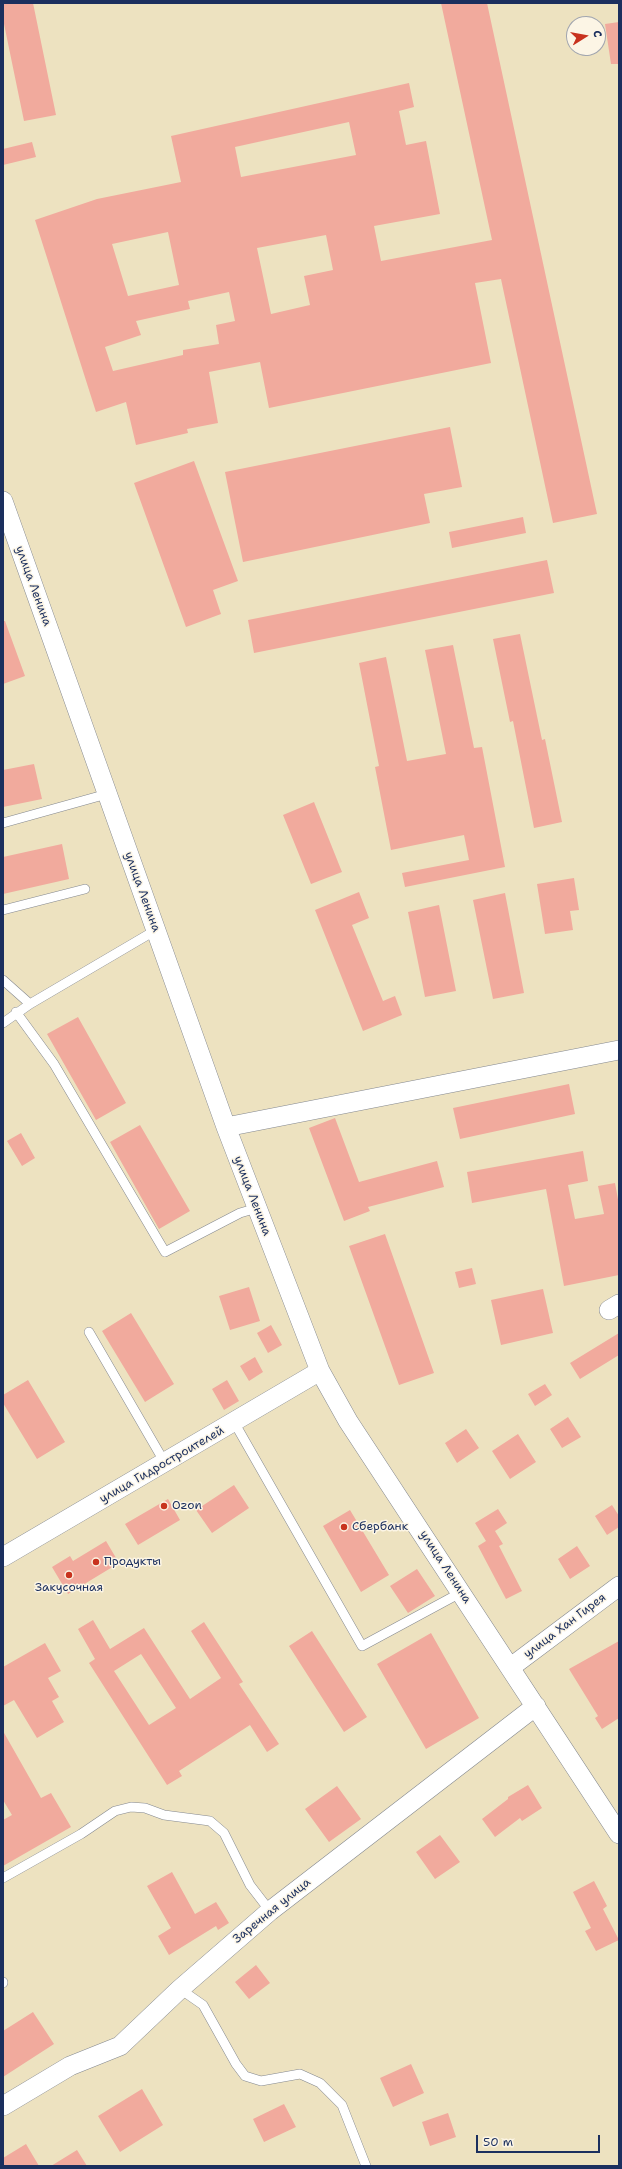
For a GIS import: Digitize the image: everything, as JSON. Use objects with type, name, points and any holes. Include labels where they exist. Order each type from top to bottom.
[{"type":"street","name":"улица Ленина","points":[[3,501],[226,1127],[320,1371],[348,1421],[511,1666],[619,1834]]},
{"type":"street","points":[[226,1127],[619,1050]]},
{"type":"street","name":"улица Гидростроителей","points":[[5,1552],[165,1464],[320,1371]]},
{"type":"street","name":"улица Хан Гирея","points":[[511,1666],[619,1586]]},
{"type":"street","name":"Заречная улица","points":[[3,2106],[70,2066],[120,2046],[180,1989],[270,1911],[536,1706]]},
{"type":"lane","points":[[3,823],[107,794]]},
{"type":"lane","points":[[3,910],[85,889]]},
{"type":"lane","points":[[3,1023],[16,1012],[156,930]]},
{"type":"lane","points":[[3,980],[30,1004]]},
{"type":"lane","points":[[16,1012],[54,1064],[165,1252],[240,1213],[257,1208]]},
{"type":"lane","points":[[89,1332],[165,1464]]},
{"type":"lane","points":[[234,1422],[362,1646],[462,1592]]},
{"type":"lane","points":[[3,1878],[81,1834],[115,1812],[131,1807],[145,1808],[164,1815],[210,1821],[224,1833],[250,1885],[270,1911]]},
{"type":"lane","points":[[180,1989],[204,2005],[236,2064],[245,2076],[261,2081],[300,2074],[320,2083],[342,2105],[366,2166]]},
{"type":"building","points":[[3,3],[33,3],[56,115],[24,121],[3,19]]},
{"type":"building","points":[[441,3],[487,3],[597,514],[553,523],[501,279],[475,283],[491,363],[269,408],[260,362],[209,372],[218,423],[187,429],[188,433],[136,445],[126,402],[96,412],[35,220],[97,199],[181,182],[171,136],[409,83],[414,107],[399,111],[406,145],[426,141],[440,214],[374,226],[381,261],[492,240]],"holes":[[[349,122],[356,155],[241,177],[235,147]],[[168,232],[179,285],[128,296],[112,244]],[[326,235],[333,270],[304,276],[310,305],[271,314],[257,248]],[[229,292],[235,321],[216,325],[219,344],[183,350],[183,355],[113,371],[105,347],[141,335],[136,321],[190,309],[188,301]]]},
{"type":"building","points":[[619,22],[619,64],[611,64],[606,24]]},
{"type":"building","points":[[32,142],[36,157],[3,165],[3,149]]},
{"type":"building","points":[[450,427],[462,487],[424,494],[430,523],[243,562],[225,472]]},
{"type":"building","points":[[194,461],[238,581],[213,590],[221,614],[186,627],[134,483]]},
{"type":"building","points":[[523,517],[526,533],[452,548],[449,532]]},
{"type":"building","points":[[547,560],[554,593],[254,653],[248,620]]},
{"type":"building","points":[[3,621],[5,621],[25,676],[3,684]]},
{"type":"building","points":[[520,634],[542,740],[545,739],[562,822],[534,828],[513,721],[510,722],[493,639]]},
{"type":"building","points":[[453,645],[474,748],[482,747],[505,867],[405,887],[402,873],[469,860],[464,835],[391,850],[375,767],[379,766],[359,663],[386,657],[407,761],[446,754],[425,650]]},
{"type":"building","points":[[34,764],[42,799],[3,807],[3,770]]},
{"type":"building","points":[[314,802],[342,872],[311,884],[283,815]]},
{"type":"building","points":[[62,844],[69,879],[3,894],[3,857]]},
{"type":"building","points":[[574,878],[579,910],[570,911],[573,930],[545,934],[537,884]]},
{"type":"building","points":[[359,892],[369,918],[352,925],[383,1001],[395,996],[402,1015],[363,1031],[315,910]]},
{"type":"building","points":[[505,893],[524,993],[493,999],[473,900]]},
{"type":"building","points":[[439,905],[456,991],[425,997],[408,912]]},
{"type":"building","points":[[78,1017],[126,1103],[96,1120],[47,1034]]},
{"type":"building","points":[[569,1084],[575,1114],[460,1139],[453,1108]]},
{"type":"building","points":[[335,1118],[359,1182],[437,1161],[444,1187],[368,1207],[370,1211],[344,1221],[309,1128]]},
{"type":"building","points":[[140,1125],[190,1211],[159,1229],[110,1142]]},
{"type":"building","points":[[21,1133],[35,1158],[22,1166],[7,1141]]},
{"type":"building","points":[[583,1151],[588,1181],[568,1185],[575,1219],[604,1214],[598,1186],[615,1183],[619,1205],[619,1275],[564,1286],[546,1189],[472,1203],[467,1172]]},
{"type":"building","points":[[385,1234],[434,1373],[399,1385],[349,1246]]},
{"type":"building","points":[[472,1268],[476,1284],[459,1288],[455,1272]]},
{"type":"building","points":[[249,1287],[260,1321],[230,1330],[219,1296]]},
{"type":"building","points":[[543,1289],[553,1333],[501,1345],[491,1300]]},
{"type":"building","points":[[131,1313],[174,1384],[145,1402],[102,1331]]},
{"type":"building","points":[[271,1325],[282,1345],[268,1353],[257,1333]]},
{"type":"building","points":[[619,1333],[619,1355],[580,1379],[570,1363]]},
{"type":"building","points":[[255,1357],[263,1372],[249,1381],[240,1366]]},
{"type":"building","points":[[28,1380],[65,1442],[37,1459],[3,1403],[3,1395]]},
{"type":"building","points":[[227,1380],[239,1401],[224,1410],[212,1389]]},
{"type":"building","points":[[545,1384],[552,1395],[535,1406],[528,1394]]},
{"type":"building","points":[[568,1417],[581,1437],[562,1448],[550,1429]]},
{"type":"building","points":[[466,1429],[479,1448],[457,1463],[445,1443]]},
{"type":"building","points":[[518,1434],[536,1462],[510,1479],[492,1451]]},
{"type":"building","points":[[234,1485],[249,1508],[212,1533],[196,1510]]},
{"type":"building","points":[[168,1499],[180,1520],[138,1545],[125,1524]]},
{"type":"building","points":[[612,1505],[619,1516],[619,1527],[607,1535],[595,1516]]},
{"type":"building","points":[[498,1509],[507,1523],[495,1531],[503,1544],[499,1546],[522,1591],[506,1599],[478,1546],[486,1541],[475,1523]]},
{"type":"building","points":[[350,1510],[389,1575],[361,1592],[323,1526]]},
{"type":"building","points":[[106,1541],[119,1563],[68,1594],[52,1567],[70,1556],[73,1561]]},
{"type":"building","points":[[577,1546],[590,1566],[570,1579],[558,1559]]},
{"type":"building","points":[[417,1569],[435,1596],[408,1613],[390,1586]]},
{"type":"building","points":[[93,1620],[110,1649],[144,1628],[190,1699],[221,1678],[191,1631],[204,1622],[243,1682],[239,1684],[279,1744],[267,1752],[250,1725],[179,1771],[182,1776],[167,1785],[89,1663],[95,1659],[78,1629]],"holes":[[[141,1654],[176,1708],[149,1725],[114,1671]]]},
{"type":"building","points":[[312,1631],[367,1717],[344,1732],[289,1646]]},
{"type":"building","points":[[431,1633],[479,1718],[426,1749],[377,1664]]},
{"type":"building","points":[[619,1641],[619,1718],[602,1729],[595,1718],[598,1716],[569,1669]]},
{"type":"building","points":[[45,1643],[61,1671],[48,1678],[59,1697],[52,1701],[64,1722],[37,1738],[14,1700],[3,1706],[3,1667]]},
{"type":"building","points":[[3,1731],[41,1798],[51,1793],[71,1827],[3,1866],[3,1820],[12,1815],[3,1800]]},
{"type":"building","points":[[528,1785],[542,1808],[522,1821],[520,1818],[495,1837],[482,1819],[508,1799],[508,1797]]},
{"type":"building","points":[[337,1786],[361,1819],[329,1842],[305,1809]]},
{"type":"building","points":[[440,1835],[460,1862],[435,1879],[416,1852]]},
{"type":"building","points":[[172,1872],[195,1914],[216,1902],[229,1923],[218,1930],[216,1926],[169,1955],[158,1936],[171,1928],[147,1886]]},
{"type":"building","points":[[594,1881],[607,1906],[603,1909],[619,1940],[596,1951],[585,1931],[591,1928],[573,1892]]},
{"type":"building","points":[[256,1965],[270,1983],[249,1999],[235,1982]]},
{"type":"building","points":[[33,2012],[54,2044],[3,2077],[3,2031]]},
{"type":"building","points":[[411,2064],[424,2093],[393,2107],[380,2078]]},
{"type":"building","points":[[142,2089],[163,2125],[120,2152],[98,2116]]},
{"type":"building","points":[[284,2104],[296,2127],[264,2142],[253,2119]]},
{"type":"building","points":[[448,2113],[456,2137],[430,2146],[422,2122]]},
{"type":"building","points":[[26,2144],[39,2166],[3,2166],[3,2158]]},
{"type":"building","points":[[77,2150],[87,2166],[51,2166]]},
{"type":"place","name":"Ozon","points":[[164,1506]]},
{"type":"place","name":"Сбербанк","points":[[344,1527]]},
{"type":"place","name":"Продукты","points":[[96,1562]]},
{"type":"place","name":"Закусочная","points":[[69,1575]]}]
